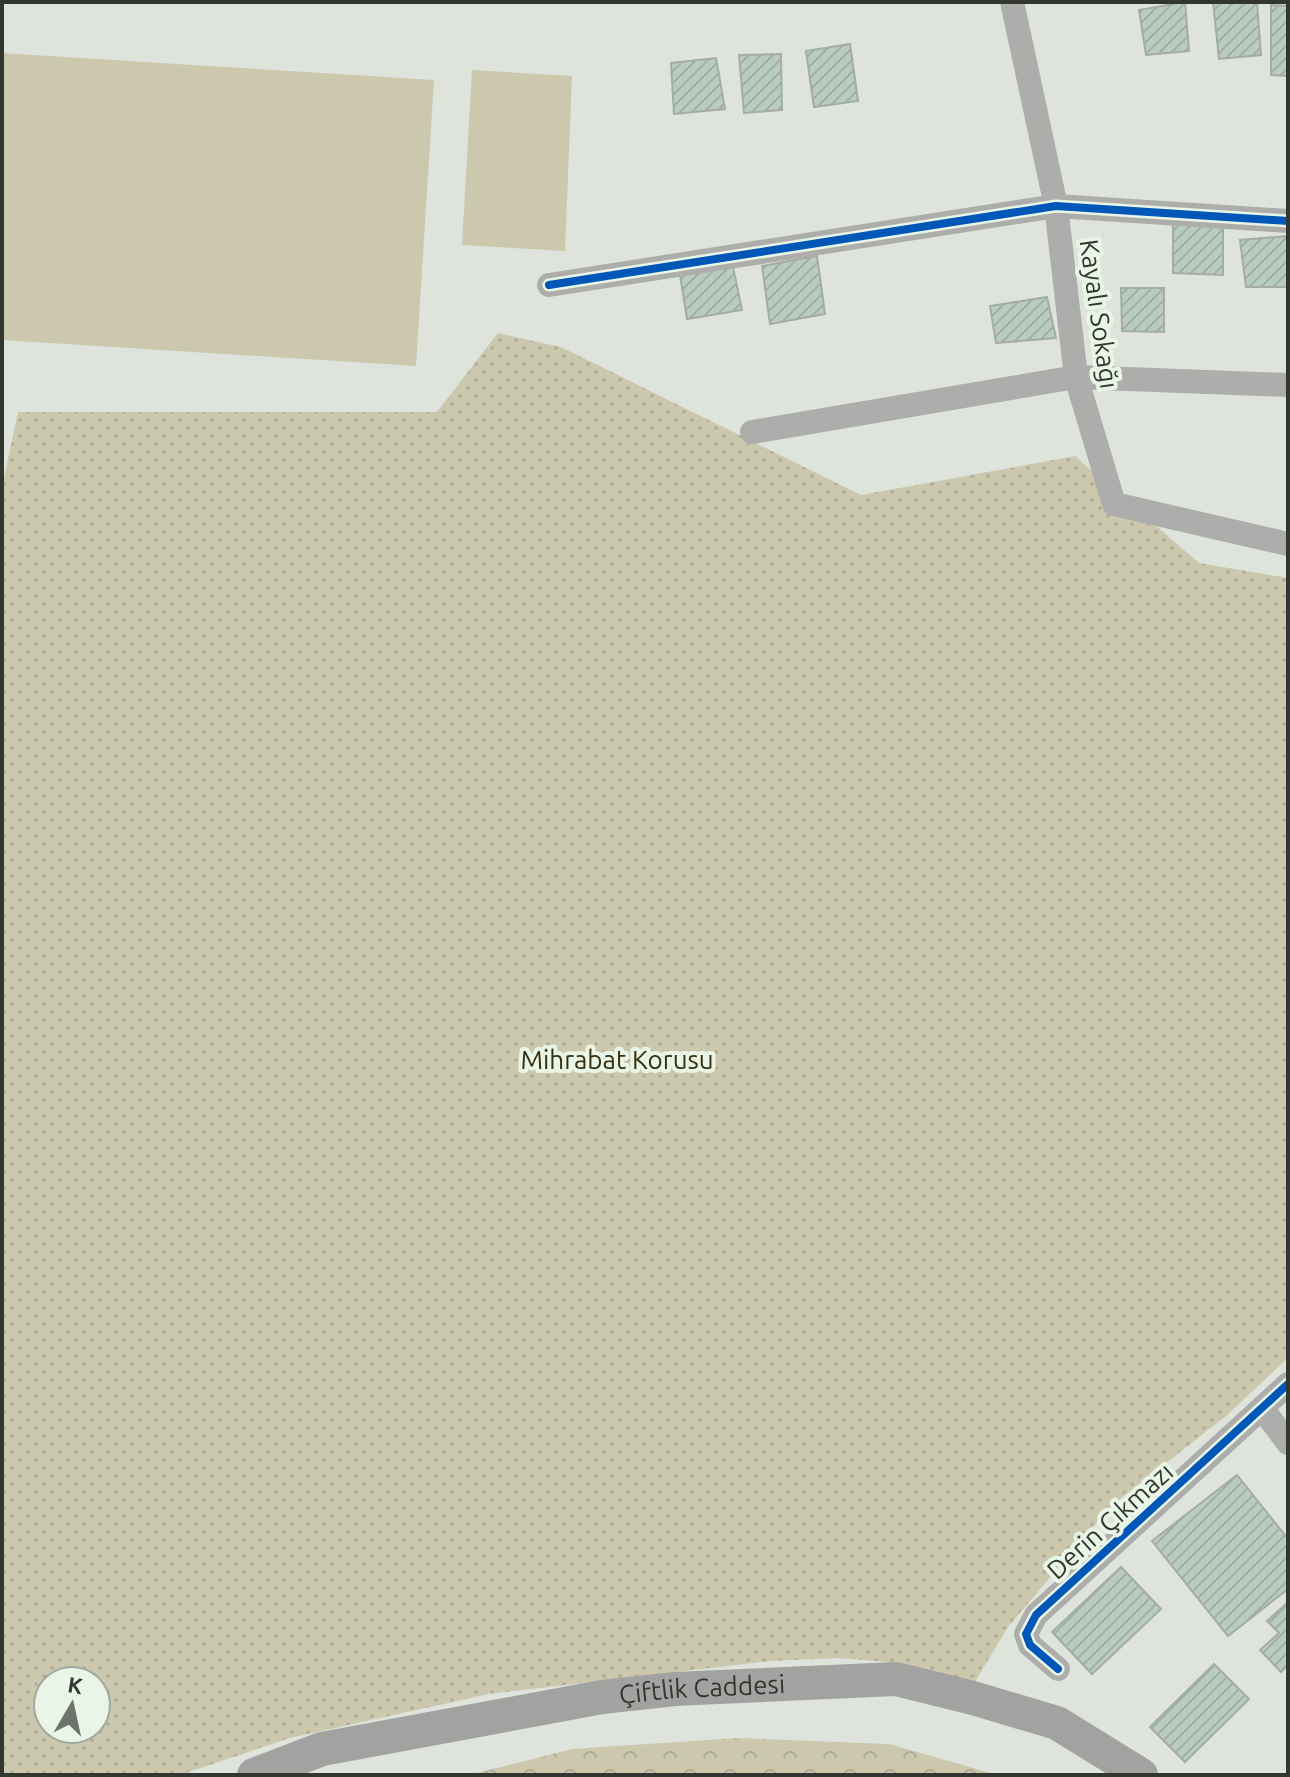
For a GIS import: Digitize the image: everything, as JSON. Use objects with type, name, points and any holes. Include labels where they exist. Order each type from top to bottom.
[{"type":"main road","name":"Çiftlik Caddesi","points":[[254,1775],[322,1749],[602,1697],[675,1689],[896,1679],[1057,1723],[1141,1775]]},
{"type":"street","name":"Kayalı Sokağı","points":[[1012,2],[1056,206],[1076,377],[1114,504],[1288,544]]},
{"type":"street","points":[[549,285],[1056,206],[1288,221]]},
{"type":"street","points":[[752,432],[1076,377],[1288,385]]},
{"type":"street","name":"Derin Çıkmazı","points":[[1058,1669],[1030,1645],[1026,1634],[1036,1615],[1288,1384]]},
{"type":"street","points":[[1262,1408],[1288,1443]]},
{"type":"green space","points":[[2,53],[434,80],[416,366],[2,340]]},
{"type":"green space","points":[[472,70],[572,76],[565,251],[462,245]]},
{"type":"green space","name":"Mihrabat Korusu","points":[[498,333],[561,347],[861,495],[1075,456],[1199,563],[1288,578],[1288,1358],[1226,1416],[1110,1507],[1008,1627],[973,1685],[887,1662],[839,1658],[771,1661],[489,1694],[290,1738],[180,1775],[2,1775],[2,487],[18,412],[437,412]]},
{"type":"green space","points":[[738,1738],[889,1744],[998,1775],[469,1775],[572,1749]]},
{"type":"building","points":[[1185,2],[1189,51],[1146,55],[1139,10]]},
{"type":"building","points":[[1213,2],[1257,2],[1261,55],[1219,59]]},
{"type":"building","points":[[1271,5],[1288,6],[1288,76],[1271,75]]},
{"type":"building","points":[[850,44],[858,101],[814,107],[806,51]]},
{"type":"building","points":[[781,54],[782,110],[744,113],[739,55]]},
{"type":"building","points":[[716,58],[725,109],[674,114],[671,63]]},
{"type":"building","points":[[1173,224],[1223,227],[1223,275],[1173,273]]},
{"type":"building","points":[[1288,236],[1288,287],[1246,287],[1240,240]]},
{"type":"building","points":[[817,256],[825,314],[770,324],[762,266]]},
{"type":"building","points":[[733,267],[742,310],[687,319],[680,275]]},
{"type":"building","points":[[1121,288],[1164,288],[1164,332],[1122,331]]},
{"type":"building","points":[[1047,297],[1056,338],[996,343],[990,306]]},
{"type":"building","points":[[1237,1475],[1288,1539],[1288,1589],[1228,1636],[1152,1541]]},
{"type":"building","points":[[1121,1567],[1161,1609],[1092,1674],[1052,1632]]},
{"type":"building","points":[[1288,1602],[1288,1665],[1281,1672],[1260,1650],[1279,1633],[1267,1621]]},
{"type":"building","points":[[1214,1664],[1249,1699],[1185,1762],[1150,1727]]},
{"type":"cycle path","points":[[549,285],[1056,206],[1288,221]]},
{"type":"cycle path","points":[[1058,1669],[1030,1645],[1026,1634],[1036,1615],[1288,1384]]}]
